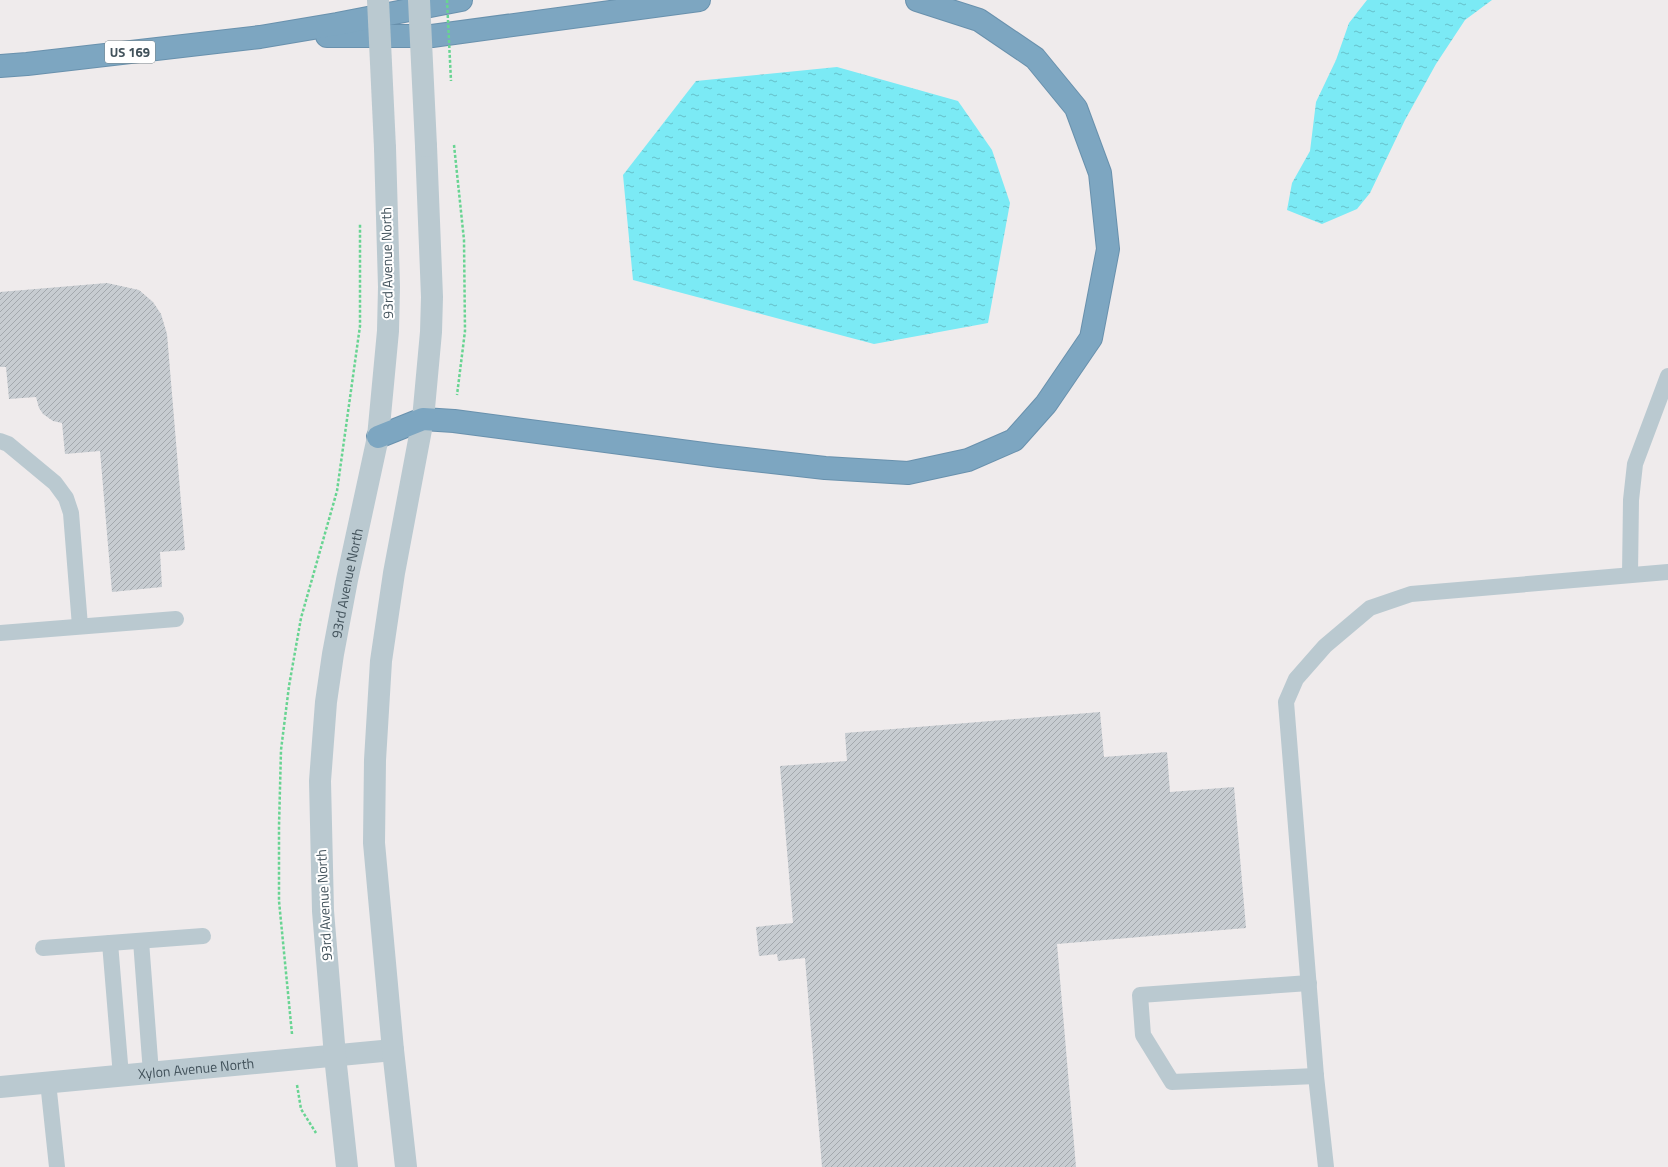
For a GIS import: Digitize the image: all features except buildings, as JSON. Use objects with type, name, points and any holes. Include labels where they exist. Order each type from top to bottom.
[{"type":"highway","name":"US 169","points":[[0,66],[260,37],[461,0]]},
{"type":"highway","points":[[260,37],[432,36],[699,0]]},
{"type":"highway","points":[[378,437],[423,419],[454,421],[719,456],[825,468],[908,473],[968,460],[1014,440],[1046,404],[1091,338],[1108,248],[1100,173],[1076,108],[1035,58],[979,20],[916,0]]},
{"type":"street","name":"93rd Avenue North","points":[[347,1167],[335,1056],[323,911],[320,781],[326,702],[333,654],[347,580],[378,437],[388,331],[390,287],[378,0]]},
{"type":"street","points":[[406,1167],[393,1050],[374,843],[375,760],[382,654],[394,573],[423,419],[431,332],[432,296],[419,0]]},
{"type":"street","name":"Xylon Avenue North","points":[[0,1087],[393,1050]]},
{"type":"lane","points":[[1630,575],[1631,500],[1635,464],[1668,376]]},
{"type":"lane","points":[[0,441],[8,444],[55,483],[66,498],[71,513],[80,626]]},
{"type":"lane","points":[[1326,1167],[1316,1076],[1286,702],[1296,679],[1325,646],[1370,608],[1411,594],[1668,572]]},
{"type":"lane","points":[[0,633],[176,619]]},
{"type":"lane","points":[[43,948],[202,936]]},
{"type":"lane","points":[[141,941],[152,1073]]},
{"type":"lane","points":[[110,943],[121,1076]]},
{"type":"lane","points":[[1309,983],[1140,995],[1143,1035],[1172,1082],[1316,1076]]},
{"type":"lane","points":[[48,1082],[57,1167]]},
{"type":"path","points":[[447,0],[451,84]]},
{"type":"path","points":[[454,145],[464,240],[465,331],[454,421]]},
{"type":"water","points":[[1367,0],[1492,0],[1465,20],[1436,64],[1405,120],[1370,193],[1357,209],[1322,224],[1287,210],[1292,183],[1310,151],[1316,102],[1336,60],[1349,23]]},
{"type":"water","points":[[837,67],[958,101],[992,150],[1010,203],[988,323],[874,344],[633,280],[623,175],[696,81]]}]
